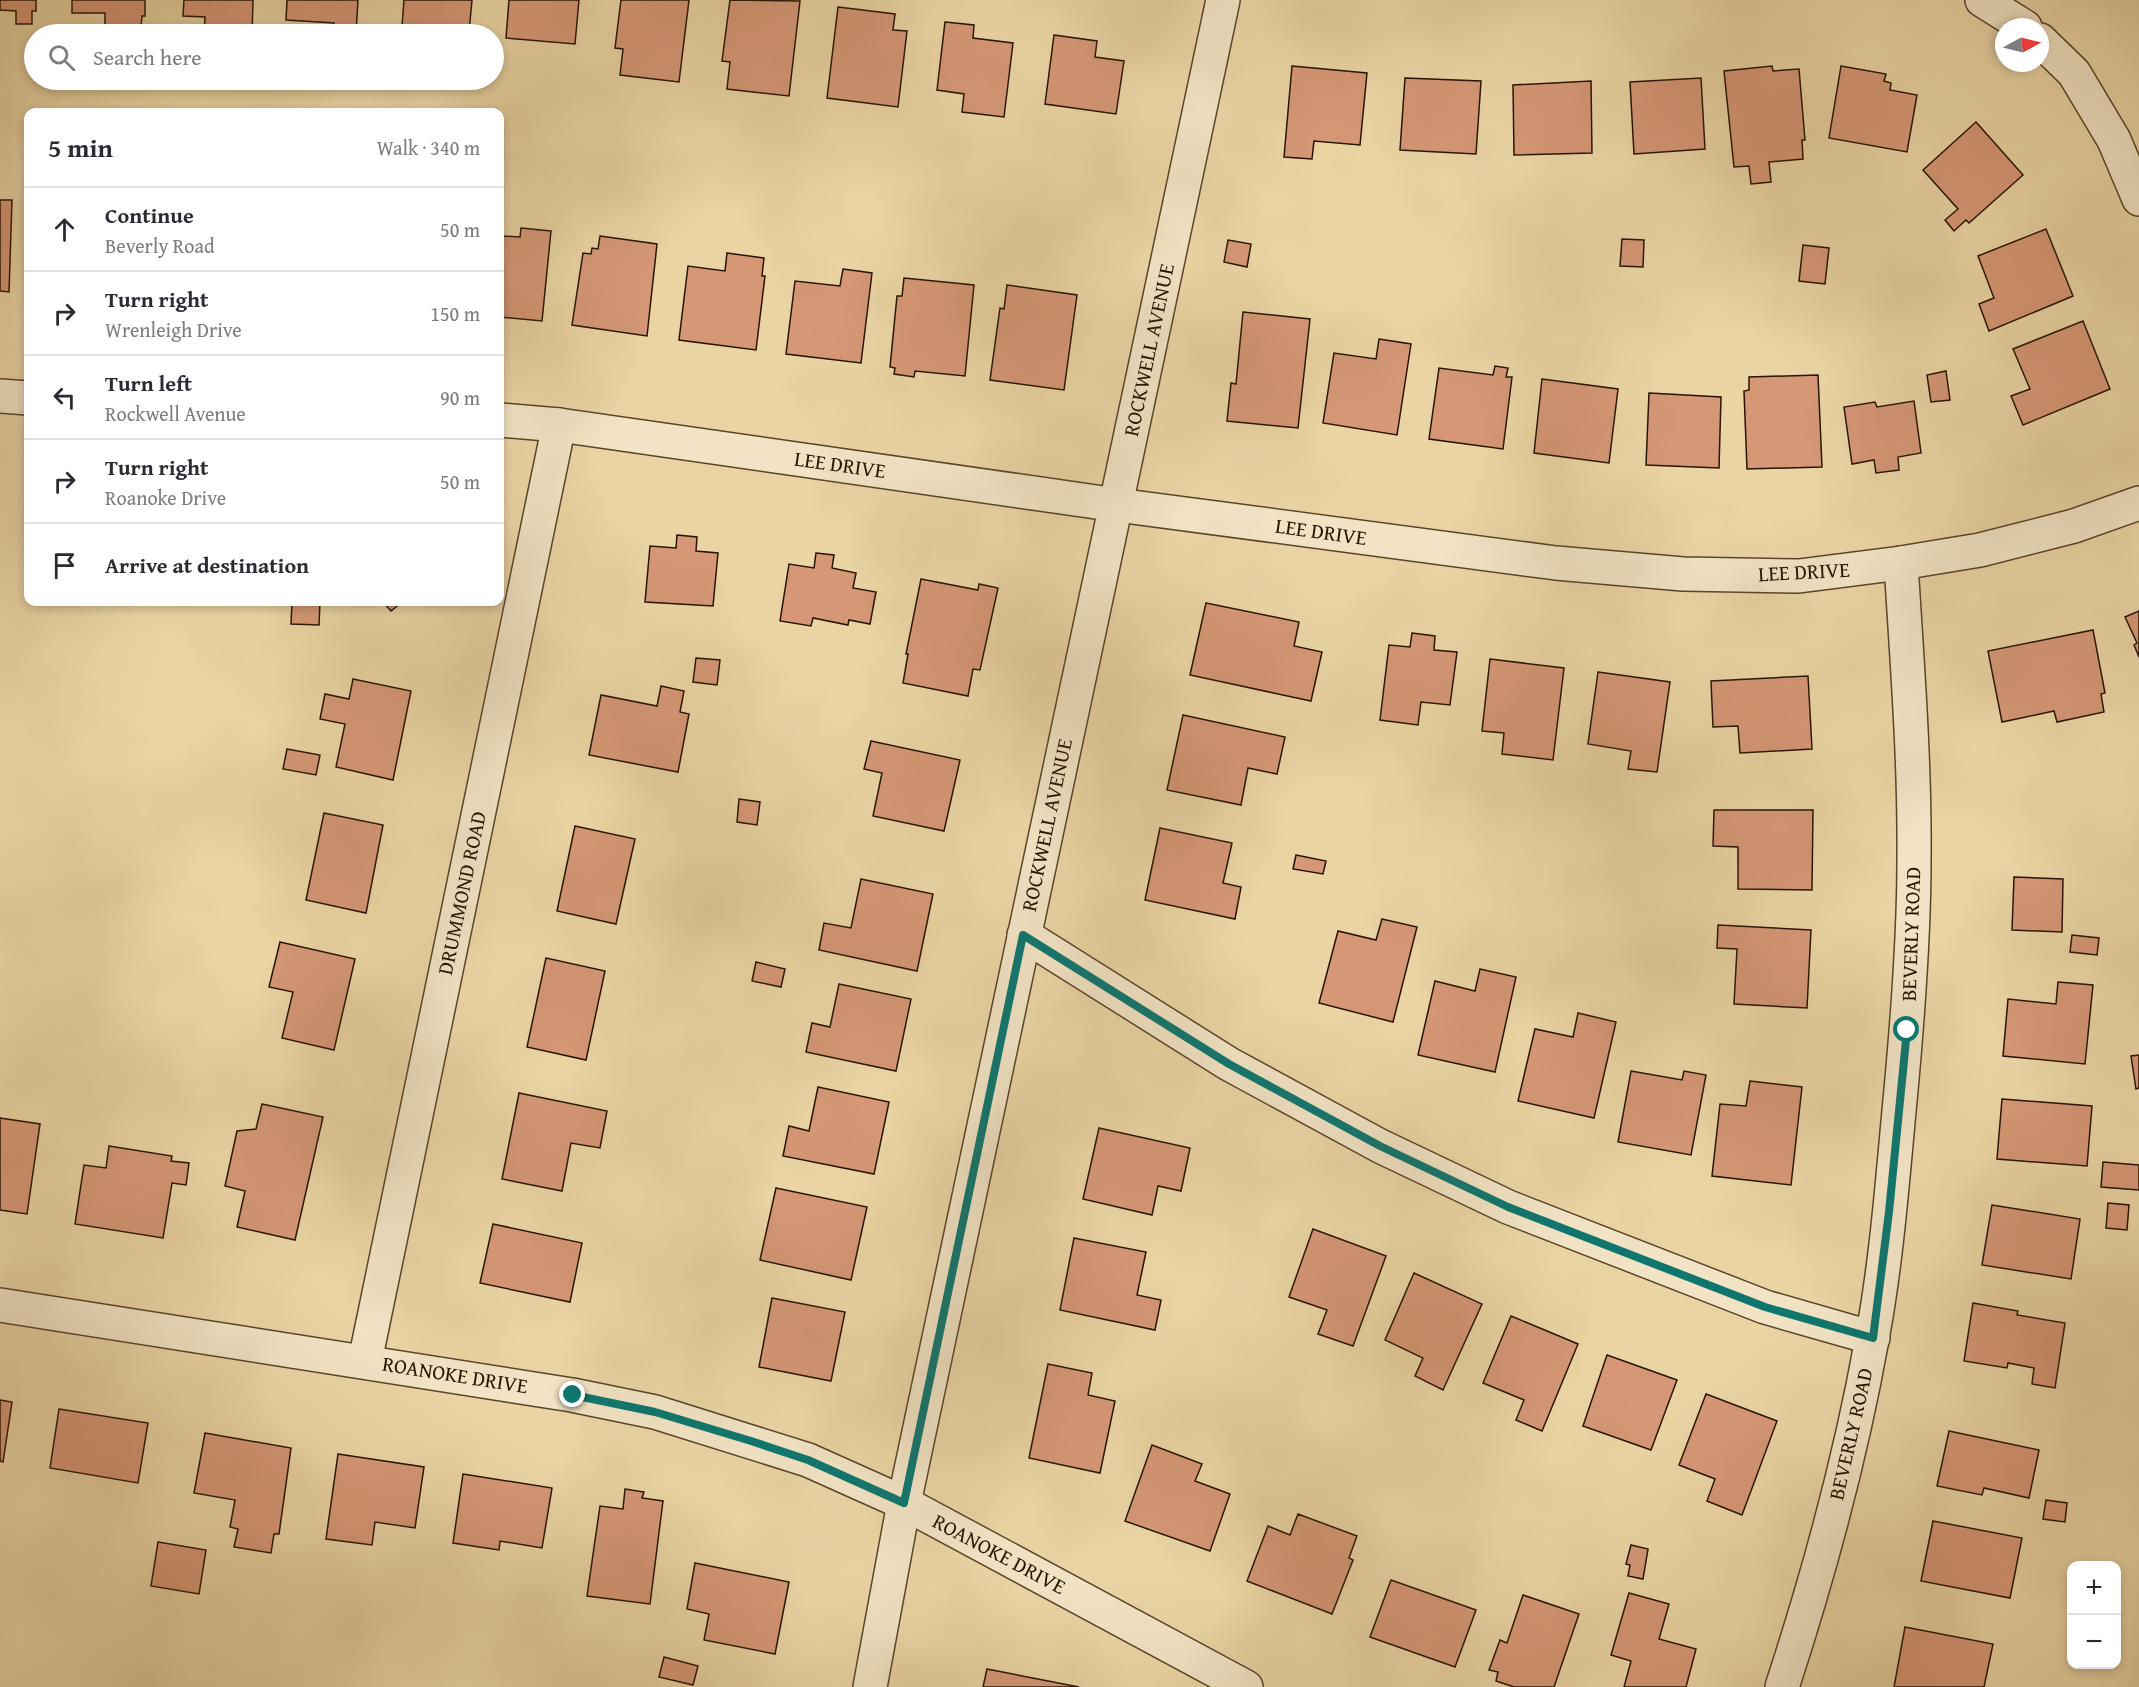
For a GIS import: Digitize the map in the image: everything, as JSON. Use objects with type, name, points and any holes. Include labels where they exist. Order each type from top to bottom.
[{"type":"street","name":"ROCKWELL AVENUE","points":[[870,1687],[904,1503],[1223,0]]},
{"type":"street","points":[[1982,0],[2011,18]]},
{"type":"street","points":[[2049,49],[2074,73],[2115,140],[2139,199]]},
{"type":"street","points":[[0,396],[24,398]]},
{"type":"street","name":"LEE DRIVE","points":[[504,420],[559,425],[1117,505],[1556,563],[1683,574],[1799,576],[1901,563],[1991,547],[2074,526],[2139,503]]},
{"type":"street","name":"DRUMMOND ROAD","points":[[365,1361],[559,425]]},
{"type":"street","name":"BEVERLY ROAD","points":[[1782,1687],[1807,1611],[1836,1500],[1873,1338],[1889,1212],[1907,1030],[1914,861],[1911,724],[1901,563]]},
{"type":"street","points":[[1023,935],[1229,1064],[1380,1146],[1508,1207],[1765,1307],[1873,1338]]},
{"type":"street","name":"ROANOKE DRIVE","points":[[0,1305],[365,1361],[573,1395],[655,1412],[808,1460],[904,1503],[1246,1687]]},
{"type":"building","points":[[0,0],[36,0],[36,11],[32,11],[32,24],[16,24],[16,11],[0,10]]},
{"type":"building","points":[[72,0],[145,0],[145,16],[142,16],[141,24],[105,24],[105,13],[72,13]]},
{"type":"building","points":[[184,0],[253,0],[252,24],[205,24],[205,17],[183,16]]},
{"type":"building","points":[[287,0],[358,0],[357,24],[286,20]]},
{"type":"building","points":[[404,0],[472,0],[470,24],[402,24]]},
{"type":"building","points":[[509,0],[579,0],[575,44],[506,38]]},
{"type":"building","points":[[621,0],[689,0],[679,82],[620,75],[623,49],[615,48]]},
{"type":"building","points":[[730,0],[800,1],[789,96],[727,89],[730,62],[722,61]]},
{"type":"building","points":[[838,7],[895,14],[893,30],[907,31],[898,107],[827,98]]},
{"type":"building","points":[[945,22],[974,25],[973,38],[1013,43],[1004,117],[962,112],[964,94],[937,90]]},
{"type":"building","points":[[1054,35],[1097,41],[1095,57],[1124,61],[1116,114],[1045,104]]},
{"type":"building","points":[[1292,66],[1367,73],[1360,145],[1314,141],[1312,159],[1284,157]]},
{"type":"building","points":[[1772,66],[1773,71],[1799,69],[1805,140],[1802,140],[1803,159],[1769,162],[1771,182],[1751,184],[1749,166],[1734,167],[1724,71]]},
{"type":"building","points":[[1841,66],[1886,74],[1884,81],[1891,83],[1890,90],[1917,95],[1907,152],[1829,138]]},
{"type":"building","points":[[1405,78],[1481,81],[1476,154],[1400,150]]},
{"type":"building","points":[[1701,78],[1705,149],[1634,154],[1630,82]]},
{"type":"building","points":[[1591,81],[1592,153],[1514,155],[1513,85]]},
{"type":"building","points":[[1976,122],[2023,175],[1969,223],[1966,220],[1954,231],[1945,220],[1958,209],[1923,170]]},
{"type":"building","points":[[0,200],[12,200],[9,292],[0,291]]},
{"type":"building","points":[[521,228],[551,231],[542,321],[504,317],[504,236],[520,237]]},
{"type":"building","points":[[2046,229],[2073,296],[1989,331],[1979,304],[1994,298],[1978,256]]},
{"type":"building","points":[[600,236],[657,244],[647,336],[572,325],[583,253],[591,254],[592,248],[598,249]]},
{"type":"building","points":[[1622,239],[1644,240],[1643,267],[1620,266]]},
{"type":"building","points":[[1228,240],[1251,244],[1247,267],[1224,262]]},
{"type":"building","points":[[1803,245],[1829,248],[1825,284],[1799,281]]},
{"type":"building","points":[[727,253],[764,258],[762,276],[765,276],[756,350],[679,340],[688,266],[725,271]]},
{"type":"building","points":[[843,269],[872,273],[861,363],[786,354],[795,281],[840,286]]},
{"type":"building","points":[[904,278],[974,285],[965,376],[915,371],[914,377],[894,374],[895,368],[890,367],[897,296],[902,296]]},
{"type":"building","points":[[1007,285],[1077,295],[1064,390],[990,380],[1000,308],[1004,309]]},
{"type":"building","points":[[1243,312],[1310,319],[1298,428],[1227,421],[1231,383],[1236,384]]},
{"type":"building","points":[[2083,321],[2110,389],[2023,425],[2011,396],[2030,389],[2013,349]]},
{"type":"building","points":[[1379,339],[1411,344],[1397,435],[1323,423],[1334,353],[1376,359]]},
{"type":"building","points":[[1495,366],[1508,368],[1506,377],[1512,377],[1503,449],[1429,439],[1439,368],[1493,375]]},
{"type":"building","points":[[1946,371],[1950,400],[1931,402],[1927,375]]},
{"type":"building","points":[[1818,375],[1822,467],[1747,469],[1744,391],[1749,390],[1749,377]]},
{"type":"building","points":[[1542,379],[1618,389],[1609,463],[1534,453]]},
{"type":"building","points":[[1649,393],[1721,397],[1719,468],[1646,465]]},
{"type":"building","points":[[1914,401],[1921,453],[1898,457],[1899,470],[1876,473],[1874,460],[1852,464],[1844,407],[1875,402],[1877,407]]},
{"type":"building","points":[[677,535],[697,537],[696,551],[718,553],[713,606],[645,602],[650,546],[676,548]]},
{"type":"building","points":[[816,553],[834,555],[832,568],[856,573],[853,588],[876,592],[870,624],[849,620],[848,625],[813,618],[811,626],[780,621],[789,564],[814,568]]},
{"type":"building","points":[[921,579],[978,590],[979,584],[998,588],[980,670],[973,669],[968,696],[903,683],[908,654],[906,654]]},
{"type":"building","points":[[1206,603],[1299,622],[1294,646],[1322,652],[1311,701],[1190,675]]},
{"type":"building","points":[[292,606],[320,606],[319,625],[291,624]]},
{"type":"building","points":[[387,606],[397,606],[391,611]]},
{"type":"building","points":[[2139,611],[2139,657],[2134,645],[2137,643],[2125,617]]},
{"type":"building","points":[[2093,630],[2105,693],[2101,694],[2104,712],[2057,722],[2054,711],[2002,722],[1988,651]]},
{"type":"building","points":[[1412,633],[1435,636],[1434,650],[1457,652],[1450,705],[1421,702],[1418,725],[1380,720],[1389,645],[1410,647]]},
{"type":"building","points":[[696,658],[720,660],[717,685],[693,682]]},
{"type":"building","points":[[1490,659],[1564,668],[1553,760],[1502,754],[1504,733],[1482,731]]},
{"type":"building","points":[[1598,672],[1670,682],[1657,772],[1628,769],[1631,751],[1588,744]]},
{"type":"building","points":[[1808,676],[1812,749],[1740,753],[1738,726],[1713,727],[1711,681]]},
{"type":"building","points":[[353,679],[411,691],[393,780],[336,767],[345,724],[320,719],[325,694],[349,699]]},
{"type":"building","points":[[661,686],[684,691],[680,712],[689,714],[678,772],[589,755],[601,695],[657,706]]},
{"type":"building","points":[[1183,715],[1285,737],[1277,774],[1248,768],[1241,805],[1167,790]]},
{"type":"building","points":[[871,741],[960,760],[944,831],[873,816],[882,773],[864,769]]},
{"type":"building","points":[[287,749],[320,755],[316,775],[283,769]]},
{"type":"building","points":[[739,799],[760,802],[757,825],[737,822]]},
{"type":"building","points":[[1714,810],[1813,810],[1812,890],[1738,889],[1738,847],[1713,846]]},
{"type":"building","points":[[324,813],[383,825],[366,913],[306,900]]},
{"type":"building","points":[[575,826],[635,839],[616,924],[557,911]]},
{"type":"building","points":[[1160,828],[1232,843],[1223,883],[1241,887],[1235,919],[1145,900]]},
{"type":"building","points":[[1296,855],[1326,861],[1323,874],[1293,869]]},
{"type":"building","points":[[2014,877],[2063,879],[2062,932],[2012,930]]},
{"type":"building","points":[[861,879],[933,894],[917,971],[819,950],[824,923],[851,928]]},
{"type":"building","points":[[1382,919],[1417,927],[1393,1022],[1319,1003],[1338,931],[1376,940]]},
{"type":"building","points":[[1718,925],[1811,930],[1807,1008],[1734,1004],[1737,949],[1717,948]]},
{"type":"building","points":[[2072,935],[2099,938],[2097,955],[2070,952]]},
{"type":"building","points":[[280,942],[355,959],[334,1050],[282,1038],[293,992],[269,987]]},
{"type":"building","points":[[546,958],[605,971],[586,1060],[527,1047]]},
{"type":"building","points":[[756,962],[785,969],[781,987],[752,981]]},
{"type":"building","points":[[1480,969],[1516,977],[1495,1072],[1418,1055],[1435,981],[1475,991]]},
{"type":"building","points":[[2058,982],[2093,985],[2085,1064],[2003,1056],[2008,999],[2056,1004]]},
{"type":"building","points":[[839,984],[911,999],[896,1071],[806,1052],[812,1023],[830,1027]]},
{"type":"building","points":[[1578,1013],[1616,1022],[1594,1118],[1518,1101],[1535,1029],[1573,1037]]},
{"type":"building","points":[[2139,1055],[2139,1088],[2136,1089],[2131,1056]]},
{"type":"building","points":[[1631,1071],[1682,1080],[1684,1071],[1706,1075],[1691,1155],[1618,1142]]},
{"type":"building","points":[[1750,1081],[1802,1087],[1791,1185],[1712,1176],[1720,1104],[1746,1106]]},
{"type":"building","points":[[818,1087],[889,1102],[874,1174],[783,1156],[789,1126],[809,1131]]},
{"type":"building","points":[[519,1093],[607,1111],[600,1148],[571,1143],[562,1191],[502,1179]]},
{"type":"building","points":[[2002,1099],[2092,1106],[2087,1166],[1997,1159]]},
{"type":"building","points":[[262,1104],[323,1117],[295,1240],[237,1227],[245,1191],[225,1186],[237,1131],[256,1129]]},
{"type":"building","points":[[0,1118],[40,1124],[27,1214],[0,1210]]},
{"type":"building","points":[[1099,1128],[1190,1148],[1181,1191],[1158,1186],[1152,1215],[1083,1199]]},
{"type":"building","points":[[109,1146],[172,1156],[171,1161],[189,1163],[186,1185],[172,1183],[163,1238],[75,1224],[84,1165],[106,1168]]},
{"type":"building","points":[[2103,1162],[2139,1165],[2139,1190],[2101,1187]]},
{"type":"building","points":[[776,1188],[867,1207],[851,1280],[760,1260]]},
{"type":"building","points":[[2108,1203],[2129,1205],[2127,1230],[2106,1228]]},
{"type":"building","points":[[1992,1205],[2080,1219],[2071,1279],[1982,1265]]},
{"type":"building","points":[[493,1224],[582,1243],[570,1302],[480,1283]]},
{"type":"building","points":[[1313,1229],[1386,1256],[1353,1346],[1318,1334],[1327,1310],[1289,1297]]},
{"type":"building","points":[[1074,1238],[1146,1252],[1137,1295],[1161,1300],[1155,1330],[1060,1310]]},
{"type":"building","points":[[1414,1273],[1482,1304],[1443,1390],[1415,1376],[1423,1358],[1385,1340]]},
{"type":"building","points":[[772,1298],[845,1312],[831,1381],[759,1367]]},
{"type":"building","points":[[1973,1303],[2018,1311],[2017,1315],[2065,1323],[2055,1388],[2032,1384],[2034,1368],[2008,1363],[2007,1368],[1964,1361]]},
{"type":"building","points":[[1511,1316],[1578,1344],[1542,1431],[1516,1420],[1524,1400],[1483,1383]]},
{"type":"building","points":[[1607,1355],[1677,1380],[1651,1450],[1583,1426]]},
{"type":"building","points":[[1048,1364],[1092,1373],[1088,1395],[1115,1401],[1100,1473],[1029,1458]]},
{"type":"building","points":[[1706,1394],[1777,1421],[1742,1515],[1707,1501],[1715,1479],[1679,1465]]},
{"type":"building","points":[[0,1400],[12,1402],[3,1462],[0,1461]]},
{"type":"building","points":[[59,1409],[148,1423],[138,1483],[50,1468]]},
{"type":"building","points":[[1949,1431],[2039,1450],[2029,1498],[1984,1488],[1982,1495],[1937,1486]]},
{"type":"building","points":[[205,1433],[291,1448],[279,1534],[274,1534],[271,1553],[234,1547],[238,1529],[230,1527],[235,1500],[194,1493]]},
{"type":"building","points":[[1152,1445],[1202,1464],[1195,1481],[1230,1494],[1210,1551],[1125,1521]]},
{"type":"building","points":[[338,1454],[424,1467],[415,1528],[375,1522],[372,1545],[326,1539]]},
{"type":"building","points":[[463,1474],[552,1488],[542,1548],[500,1541],[499,1550],[453,1543]]},
{"type":"building","points":[[625,1489],[644,1492],[642,1498],[663,1501],[650,1604],[587,1596],[600,1506],[623,1509]]},
{"type":"building","points":[[2046,1500],[2067,1503],[2065,1522],[2043,1519]]},
{"type":"building","points":[[1298,1514],[1357,1536],[1349,1558],[1353,1560],[1332,1614],[1247,1581],[1268,1526],[1290,1535]]},
{"type":"building","points":[[1933,1521],[2022,1538],[2010,1598],[1921,1581]]},
{"type":"building","points":[[158,1542],[206,1550],[199,1594],[151,1586]]},
{"type":"building","points":[[1631,1545],[1648,1549],[1643,1579],[1628,1576],[1630,1565],[1626,1564]]},
{"type":"building","points":[[695,1563],[789,1582],[775,1654],[704,1640],[709,1614],[687,1609]]},
{"type":"building","points":[[1391,1580],[1476,1610],[1455,1667],[1370,1637]]},
{"type":"building","points":[[1629,1593],[1669,1604],[1659,1639],[1696,1649],[1686,1687],[1624,1687],[1631,1661],[1611,1655]]},
{"type":"building","points":[[1523,1595],[1579,1614],[1554,1687],[1514,1687],[1496,1681],[1498,1672],[1489,1670],[1500,1640],[1507,1643]]},
{"type":"building","points":[[1905,1627],[1993,1644],[1984,1687],[1894,1687]]},
{"type":"building","points":[[664,1657],[698,1666],[693,1685],[659,1677]]},
{"type":"building","points":[[987,1669],[1079,1687],[983,1687]]},
{"type":"route","points":[[573,1395],[655,1412],[751,1441],[808,1460],[904,1503],[1023,935],[1229,1064],[1380,1146],[1508,1207],[1765,1307],[1873,1338],[1889,1212],[1907,1030]]}]
